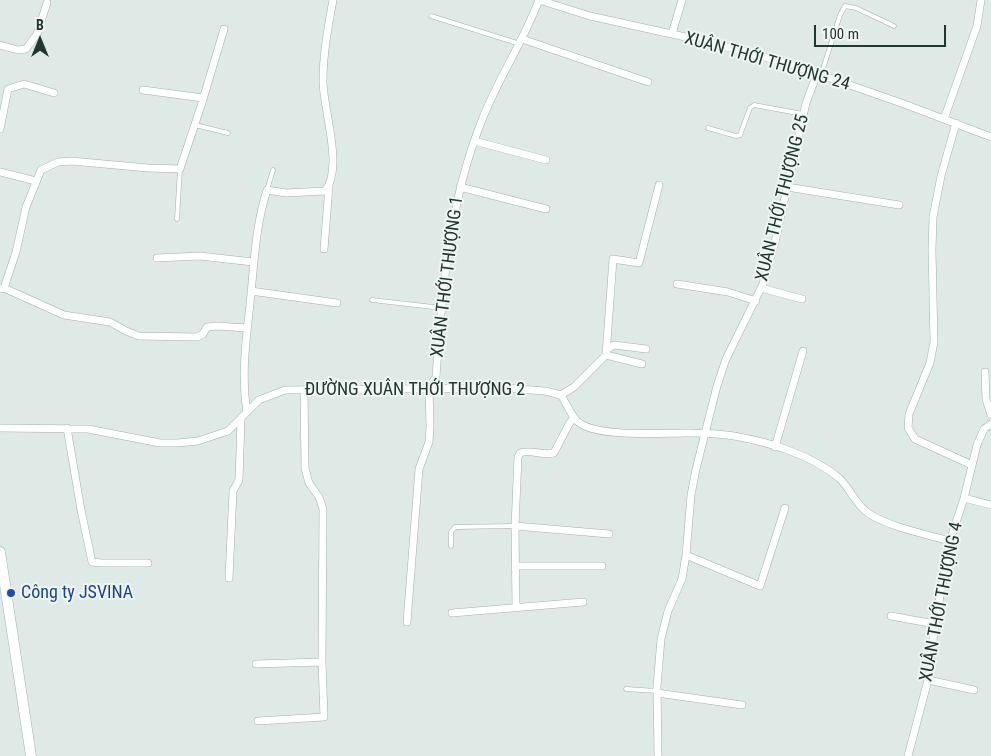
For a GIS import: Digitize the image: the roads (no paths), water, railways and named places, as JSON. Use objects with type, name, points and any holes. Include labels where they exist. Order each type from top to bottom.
[{"type":"main road","points":[[0,552],[5,614],[31,756]]},
{"type":"street","points":[[324,249],[329,186],[333,164],[331,133],[323,84],[326,39],[333,0]]},
{"type":"street","name":"XUÂN THỚI THƯỢNG 24","points":[[539,0],[590,16],[773,59],[991,137]]},
{"type":"street","name":"XUÂN THỚI THƯỢNG 1","points":[[429,388],[436,377],[453,218],[460,187],[474,141],[494,94],[521,42],[539,0]]},
{"type":"street","points":[[672,34],[682,0]]},
{"type":"street","points":[[944,119],[977,26],[981,0]]},
{"type":"street","points":[[0,45],[18,50],[26,49],[37,34],[47,3]]},
{"type":"street","points":[[224,29],[180,169],[71,161],[58,162],[41,170],[26,207],[16,252],[2,288],[64,315],[110,322],[139,336],[197,337],[203,334],[207,327],[247,328]]},
{"type":"street","points":[[521,42],[648,82]]},
{"type":"street","name":"XUÂN THỚI THƯỢNG 25","points":[[658,756],[656,692],[662,628],[680,584],[686,555],[692,495],[706,433],[726,359],[761,288],[775,242],[803,114],[819,75]]},
{"type":"street","points":[[0,129],[8,90],[24,84],[54,93]]},
{"type":"street","points":[[144,90],[203,98]]},
{"type":"street","points":[[956,123],[941,176],[934,217],[932,250],[934,342],[930,364],[908,414],[908,428],[915,439],[972,465]]},
{"type":"street","points":[[474,141],[546,160]]},
{"type":"street","points":[[0,172],[36,180]]},
{"type":"street","points":[[606,352],[613,259],[639,263],[659,185]]},
{"type":"street","points":[[247,412],[244,380],[247,328],[260,215],[267,190],[286,193],[325,191],[329,186]]},
{"type":"street","points":[[460,187],[546,210]]},
{"type":"street","points":[[787,187],[899,205]]},
{"type":"street","points":[[157,258],[200,256],[254,262]]},
{"type":"street","points":[[677,284],[728,292],[756,301]]},
{"type":"street","points":[[761,288],[802,299]]},
{"type":"street","points":[[251,291],[337,303]]},
{"type":"street","points":[[646,349],[614,345],[574,387],[561,395],[577,421],[597,430],[639,433],[706,433],[735,436],[798,454],[828,470],[840,479],[858,504],[868,513],[886,522],[950,541]]},
{"type":"street","points":[[775,447],[803,351]]},
{"type":"street","points":[[606,352],[642,364]]},
{"type":"street","points":[[985,372],[986,399],[991,415]]},
{"type":"street","points":[[407,622],[419,469],[430,434],[429,388]]},
{"type":"street","name":"ĐƯỜNG XUÂN THỚI THƯỢNG 2","points":[[0,428],[88,429],[160,443],[177,443],[198,441],[228,431],[259,400],[285,390],[506,388],[561,395]]},
{"type":"street","points":[[258,721],[324,717],[322,662],[323,509],[320,497],[309,483],[305,468],[304,390]]},
{"type":"street","points":[[516,607],[515,526],[518,457],[524,451],[554,453],[574,417]]},
{"type":"street","points":[[229,578],[234,491],[239,480],[241,419]]},
{"type":"street","name":"XUÂN THỚI THƯỢNG 4","points":[[908,756],[928,680],[935,624],[950,541],[964,498],[977,444],[984,429],[991,424]]},
{"type":"street","points":[[67,428],[80,510],[92,562],[148,563]]},
{"type":"street","points":[[964,498],[991,505]]},
{"type":"street","points":[[686,555],[760,586],[784,508]]},
{"type":"street","points":[[515,526],[609,534]]},
{"type":"street","points":[[515,566],[602,566]]},
{"type":"street","points":[[452,613],[584,602]]},
{"type":"street","points":[[891,616],[935,624]]},
{"type":"street","points":[[256,664],[322,662]]},
{"type":"street","points":[[928,680],[974,690]]},
{"type":"street","points":[[656,692],[742,705]]},
{"type":"lane","points":[[819,75],[840,15],[845,6],[856,8],[894,26]]},
{"type":"lane","points":[[431,16],[521,42]]},
{"type":"lane","points":[[708,128],[736,136],[740,135],[750,108],[754,105],[803,114]]},
{"type":"lane","points":[[195,125],[228,133]]},
{"type":"lane","points":[[177,219],[180,169]]},
{"type":"lane","points":[[267,190],[273,170]]},
{"type":"lane","points":[[372,300],[442,308]]},
{"type":"lane","points":[[450,546],[451,532],[455,526],[515,526]]},
{"type":"lane","points":[[626,689],[656,692]]},
{"type":"place","name":"Công ty JSVINA","points":[[11,593]]}]
